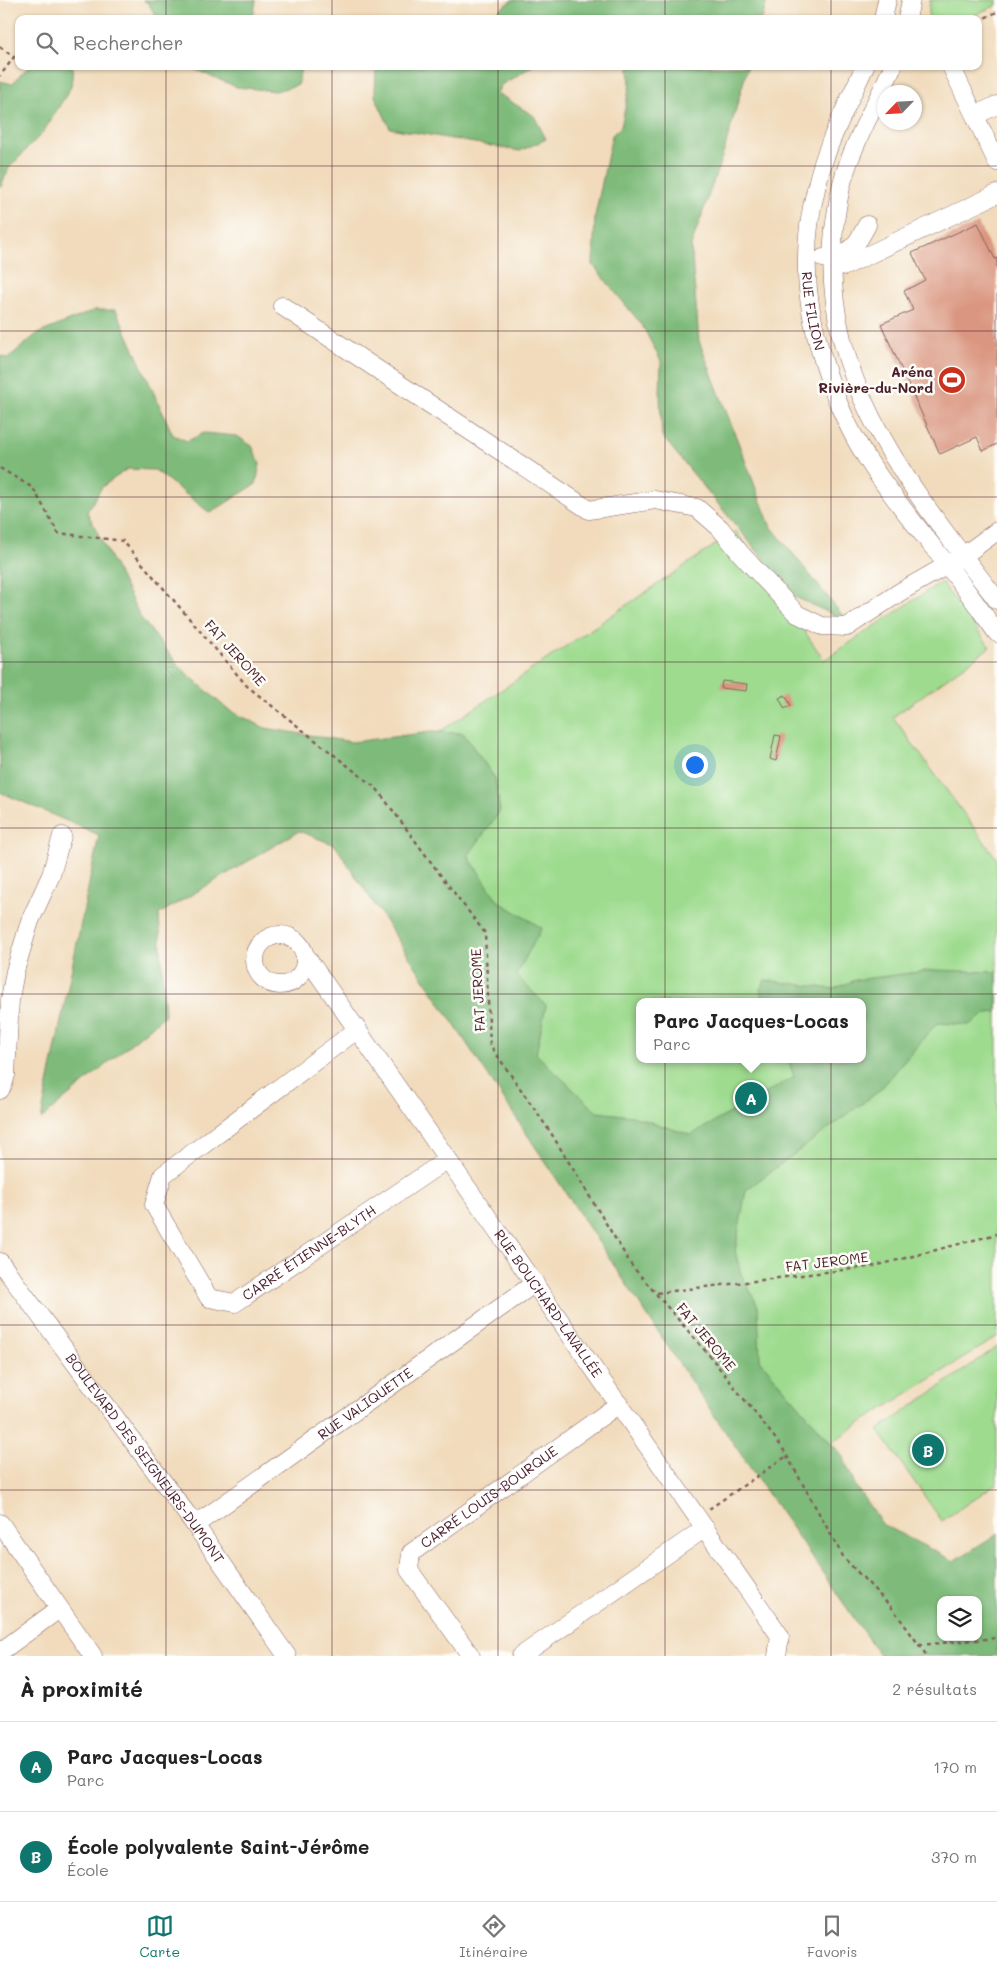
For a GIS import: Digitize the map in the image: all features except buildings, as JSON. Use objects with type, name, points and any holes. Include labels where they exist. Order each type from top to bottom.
[{"type":"street","points":[[884,15],[887,0]]},
{"type":"street","points":[[908,15],[911,0]]},
{"type":"street","name":"RUE FILION","points":[[863,70],[834,133],[816,188],[807,256],[809,297],[823,360],[841,411],[868,460],[916,527],[947,565],[997,633]]},
{"type":"street","name":"RUE FILION","points":[[891,70],[861,129],[845,171],[837,205],[831,259],[843,348],[860,396],[885,445],[944,532],[997,600]]},
{"type":"street","points":[[953,70],[997,162]]},
{"type":"street","points":[[976,115],[997,105]]},
{"type":"street","points":[[807,256],[831,259],[845,266],[997,194]]},
{"type":"street","points":[[831,259],[845,253],[857,244],[867,225],[865,256]]},
{"type":"street","points":[[282,306],[589,510],[655,500],[697,508],[720,528],[741,554],[797,614],[822,626],[848,626],[900,592],[963,556],[997,531]]},
{"type":"street","points":[[0,1090],[6,1075],[10,999],[15,970],[30,922],[51,875],[62,836]]},
{"type":"street","name":"RUE BOUCHARD-LAVALLÉE","points":[[305,955],[780,1636],[778,1656]]},
{"type":"street","name":"CARRÉ ÉTIENNE-BLYTH","points":[[358,1029],[163,1175],[154,1205],[210,1298],[235,1303],[448,1158]]},
{"type":"street","name":"BOULEVARD DES SEIGNEURS-DUMONT","points":[[0,1262],[195,1525],[286,1656]]},
{"type":"street","name":"RUE VALIQUETTE","points":[[195,1525],[535,1283]]},
{"type":"street","name":"CARRÉ LOUIS-BOURQUE","points":[[471,1656],[409,1570],[411,1553],[619,1404]]},
{"type":"street","points":[[521,1656],[701,1522]]},
{"type":"street","points":[[0,1523],[93,1656]]},
{"type":"street","points":[[0,1652],[59,1609]]},
{"type":"path","points":[[982,19],[997,12]]},
{"type":"path","points":[[0,47],[14,57],[0,76]]},
{"type":"path","name":"FAT JEROME","points":[[0,468],[33,488],[58,534],[123,541],[247,686],[377,789],[485,933],[490,1046],[551,1133],[632,1266],[710,1355],[787,1455],[844,1558],[893,1608],[927,1656]]},
{"type":"path","name":"FAT JEROME","points":[[656,1294],[875,1266],[997,1234]]},
{"type":"path","points":[[701,1522],[787,1455]]},
{"type":"path","points":[[919,1644],[997,1638]]},
{"type":"green space","points":[[143,0],[256,0],[254,15],[156,15],[148,3]]},
{"type":"green space","points":[[512,0],[767,0],[763,15],[499,15],[499,10]]},
{"type":"green space","points":[[930,0],[997,0],[997,5],[974,15],[928,15]]},
{"type":"green space","points":[[25,70],[73,70],[71,87],[44,131],[9,168],[0,188],[0,81],[12,84]]},
{"type":"green space","points":[[196,70],[300,70],[298,85],[275,91],[237,87]]},
{"type":"green space","points":[[376,70],[526,70],[501,85],[497,93],[534,116],[546,139],[520,151],[390,128],[375,96]]},
{"type":"green space","points":[[629,70],[747,70],[724,151],[691,246],[699,341],[770,525],[847,621],[795,597],[662,436],[661,361],[642,325],[593,265],[595,216],[612,135],[621,127],[630,85]]},
{"type":"green space","points":[[95,310],[116,310],[173,435],[187,441],[204,433],[237,436],[252,446],[260,464],[256,484],[210,513],[155,470],[127,469],[102,487],[87,512],[141,618],[180,667],[227,709],[265,728],[352,742],[431,732],[463,733],[495,778],[500,811],[468,856],[498,901],[542,928],[516,975],[546,1005],[536,1054],[597,1112],[632,1116],[691,1135],[794,1077],[789,1063],[866,1063],[866,998],[763,998],[760,990],[765,980],[834,989],[855,980],[934,970],[997,972],[997,1012],[987,1013],[969,1025],[937,1023],[879,1091],[746,1190],[735,1251],[741,1274],[758,1306],[760,1360],[843,1457],[856,1487],[883,1525],[954,1561],[997,1534],[997,1656],[880,1656],[698,1392],[335,845],[299,831],[159,914],[165,1015],[41,1119],[99,835],[0,792],[0,356],[8,358],[37,334]]},
{"type":"green space","points":[[736,531],[824,660],[941,582],[990,647],[893,717],[997,859],[997,1337],[862,1422],[764,1487],[317,815]]},
{"type":"green space","points":[[997,1347],[997,1483],[942,1521],[878,1430]]},
{"type":"place","name":"Aréna Rivière-du-Nord","points":[[952,380]]},
{"type":"place","name":"Parc Jacques-Locas","points":[[751,1098]]},
{"type":"place","name":"École polyvalente Saint-Jérôme","points":[[928,1450]]}]
